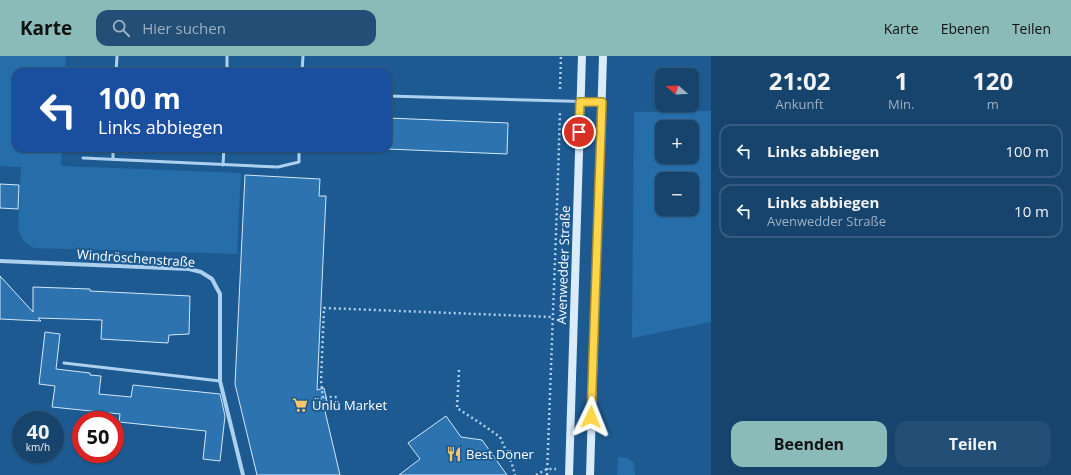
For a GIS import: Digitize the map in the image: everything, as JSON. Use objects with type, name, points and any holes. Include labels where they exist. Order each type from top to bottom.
[{"type":"main road","name":"Avenwedder Straße","points":[[569,475],[582,56]]},
{"type":"main road","points":[[590,475],[603,56]]},
{"type":"street","name":"Windröschenstraße","points":[[0,261],[189,269],[201,272],[212,279],[220,294],[220,381],[243,475]]},
{"type":"lane","points":[[116,68],[117,56]]},
{"type":"lane","points":[[227,56],[227,68]]},
{"type":"lane","points":[[302,68],[303,56]]},
{"type":"lane","points":[[392,96],[602,102]]},
{"type":"lane","points":[[113,152],[113,159]]},
{"type":"lane","points":[[223,165],[224,152]]},
{"type":"lane","points":[[83,158],[278,167],[298,162],[299,152]]},
{"type":"lane","points":[[64,363],[220,381]]},
{"type":"path","points":[[547,475],[561,56]]},
{"type":"path","points":[[323,398],[321,381],[324,308],[553,317]]},
{"type":"path","points":[[459,370],[457,408],[500,437],[512,464],[515,475]]},
{"type":"path","points":[[316,400],[337,397]]},
{"type":"path","points":[[536,475],[547,469],[555,469]]},
{"type":"shaded area","points":[[0,56],[66,56],[65,68],[12,68],[12,152],[62,152],[61,166],[241,173],[237,254],[34,248],[23,241],[18,229],[21,167],[0,166]]},
{"type":"shaded area","points":[[711,111],[711,322],[632,338],[634,112]]},
{"type":"shaded area","points":[[618,457],[627,458],[634,463],[635,475],[617,475]]},
{"type":"building","points":[[392,118],[508,123],[507,154],[392,149]]},
{"type":"building","points":[[245,175],[320,179],[319,196],[326,196],[317,390],[324,388],[328,406],[324,407],[340,475],[257,475],[235,384]]},
{"type":"building","points":[[0,184],[19,185],[18,209],[0,208]]},
{"type":"building","points":[[0,276],[33,312],[33,287],[90,289],[90,291],[190,296],[189,334],[169,335],[168,343],[101,339],[102,320],[38,318],[41,321],[0,319]]},
{"type":"building","points":[[45,332],[60,334],[56,369],[90,373],[90,375],[101,376],[99,394],[131,397],[133,385],[220,394],[225,416],[220,461],[203,459],[206,431],[124,423],[124,411],[91,411],[52,407],[55,386],[39,384]]},
{"type":"building","name":"Best Döner","points":[[446,416],[461,437],[482,440],[507,475],[399,475],[420,459],[408,443]]},
{"type":"place","name":"Ünlü Market","points":[[300,405]]},
{"type":"place","name":"Best Döner","points":[[454,454]]},
{"type":"route","points":[[579,132],[580,102],[602,102],[591,417]]}]
